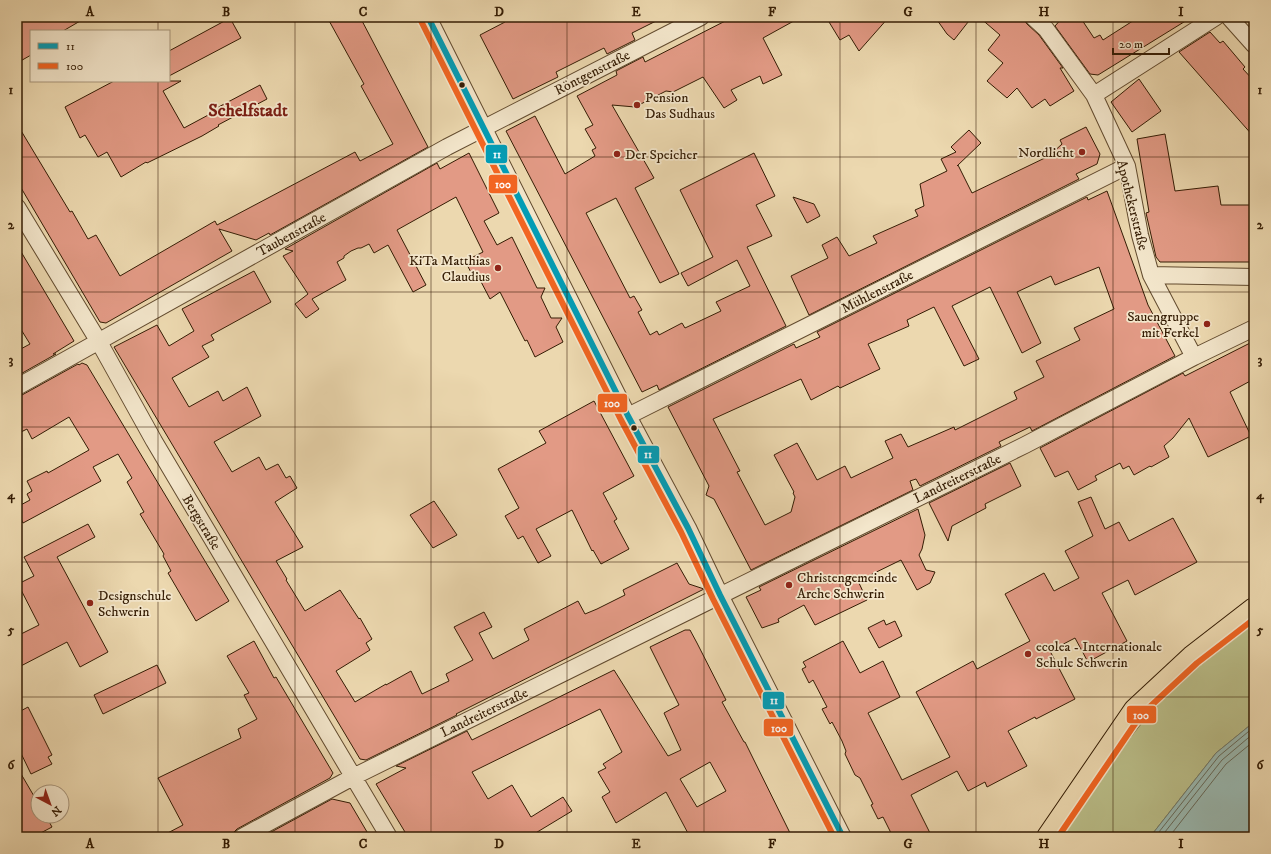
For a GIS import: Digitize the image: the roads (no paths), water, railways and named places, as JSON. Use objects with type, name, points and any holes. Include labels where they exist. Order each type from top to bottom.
[{"type":"main road","points":[[1048,837],[1135,710],[1192,656],[1254,609]]},
{"type":"street","points":[[428,17],[628,416],[688,528],[720,595],[843,837]]},
{"type":"street","name":"Röntgenstraße","points":[[484,128],[701,17]]},
{"type":"street","name":"Apothekerstraße","points":[[1033,17],[1046,29],[1094,95],[1126,166],[1140,235],[1151,275],[1194,357]]},
{"type":"street","points":[[1094,95],[1216,17]]},
{"type":"street","points":[[1229,17],[1254,45]]},
{"type":"street","name":"Taubenstraße","points":[[17,387],[447,147],[484,128]]},
{"type":"street","name":"Mühlenstraße","points":[[628,416],[1126,166]]},
{"type":"street","name":"Bergstraße","points":[[17,206],[99,342],[154,441],[389,837]]},
{"type":"street","points":[[1151,275],[1254,277]]},
{"type":"street","name":"Landreiterstraße","points":[[242,837],[352,777],[1025,445],[1194,357],[1254,328]]},
{"type":"water","points":[[1254,722],[1254,837],[1150,837],[1216,753]]},
{"type":"place","name":"Pension Das Sudhaus","points":[[637,105]]},
{"type":"place","name":"Nordlicht","points":[[1082,152]]},
{"type":"place","name":"Der Speicher","points":[[617,154]]},
{"type":"place","name":"KiTa Matthias Claudius","points":[[498,268]]},
{"type":"place","name":"Sauengruppe mit Ferkel","points":[[1207,324]]},
{"type":"place","name":"Christengemeinde Arche Schwerin","points":[[789,585]]},
{"type":"place","name":"Designschule Schwerin","points":[[90,603]]},
{"type":"place","name":"ecolea - Internationale Schule Schwerin","points":[[1028,654]]},
{"type":"district","name":"Schelfstadt","points":[[248,110]]}]
